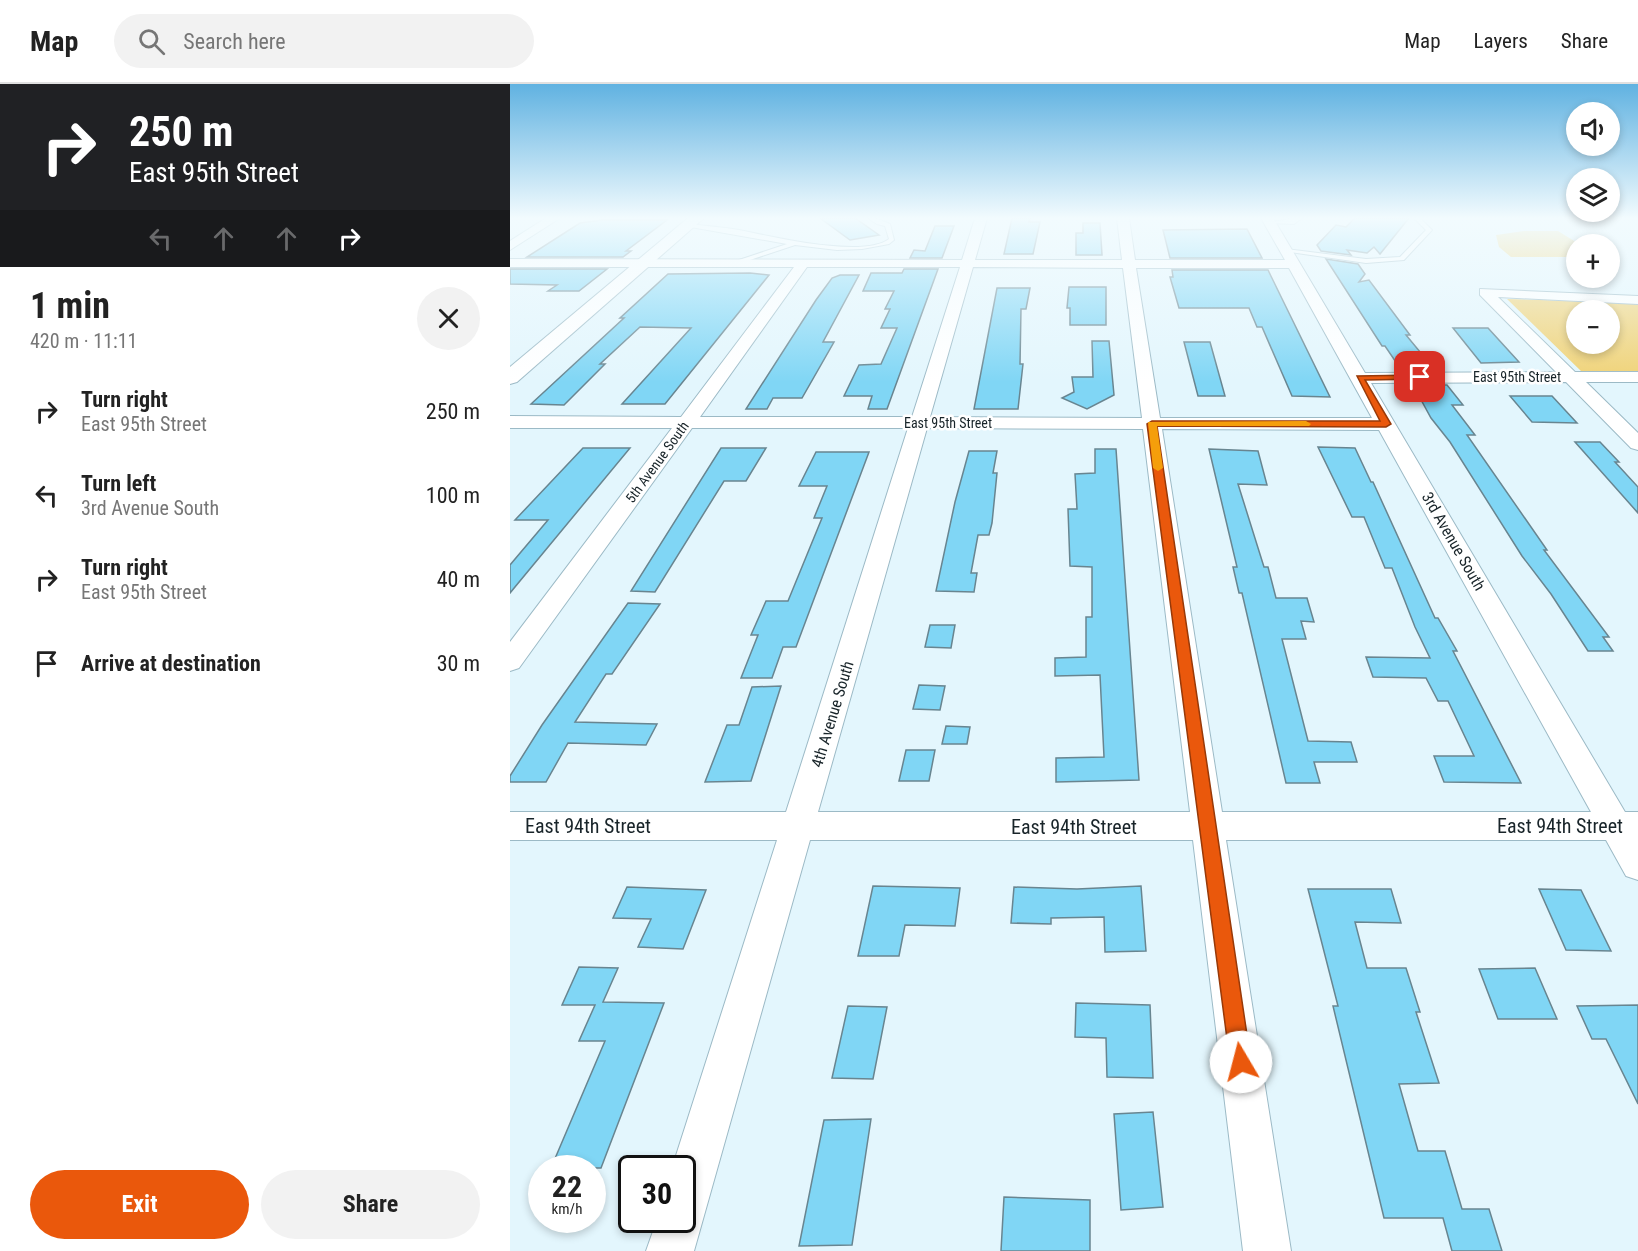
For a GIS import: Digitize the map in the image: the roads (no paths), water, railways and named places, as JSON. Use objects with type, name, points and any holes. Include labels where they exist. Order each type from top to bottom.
[{"type":"main road","points":[[510,378],[633,272]]},
{"type":"street","name":"5th Avenue South","points":[[510,661],[798,272]]},
{"type":"street","name":"4th Avenue South","points":[[696,1164],[964,272]]},
{"type":"street","points":[[1130,272],[1267,1251]]},
{"type":"street","name":"3rd Avenue South","points":[[1298,272],[1627,827],[1638,865]]},
{"type":"street","points":[[1638,300],[1485,292],[1638,444]]},
{"type":"street","name":"East 95th Street","points":[[1360,378],[1638,377]]},
{"type":"street","name":"East 95th Street","points":[[510,422],[1386,424]]},
{"type":"street","name":"East 94th Street","points":[[510,826],[1627,827]]},
{"type":"street","points":[[670,1251],[676,1233]]}]
